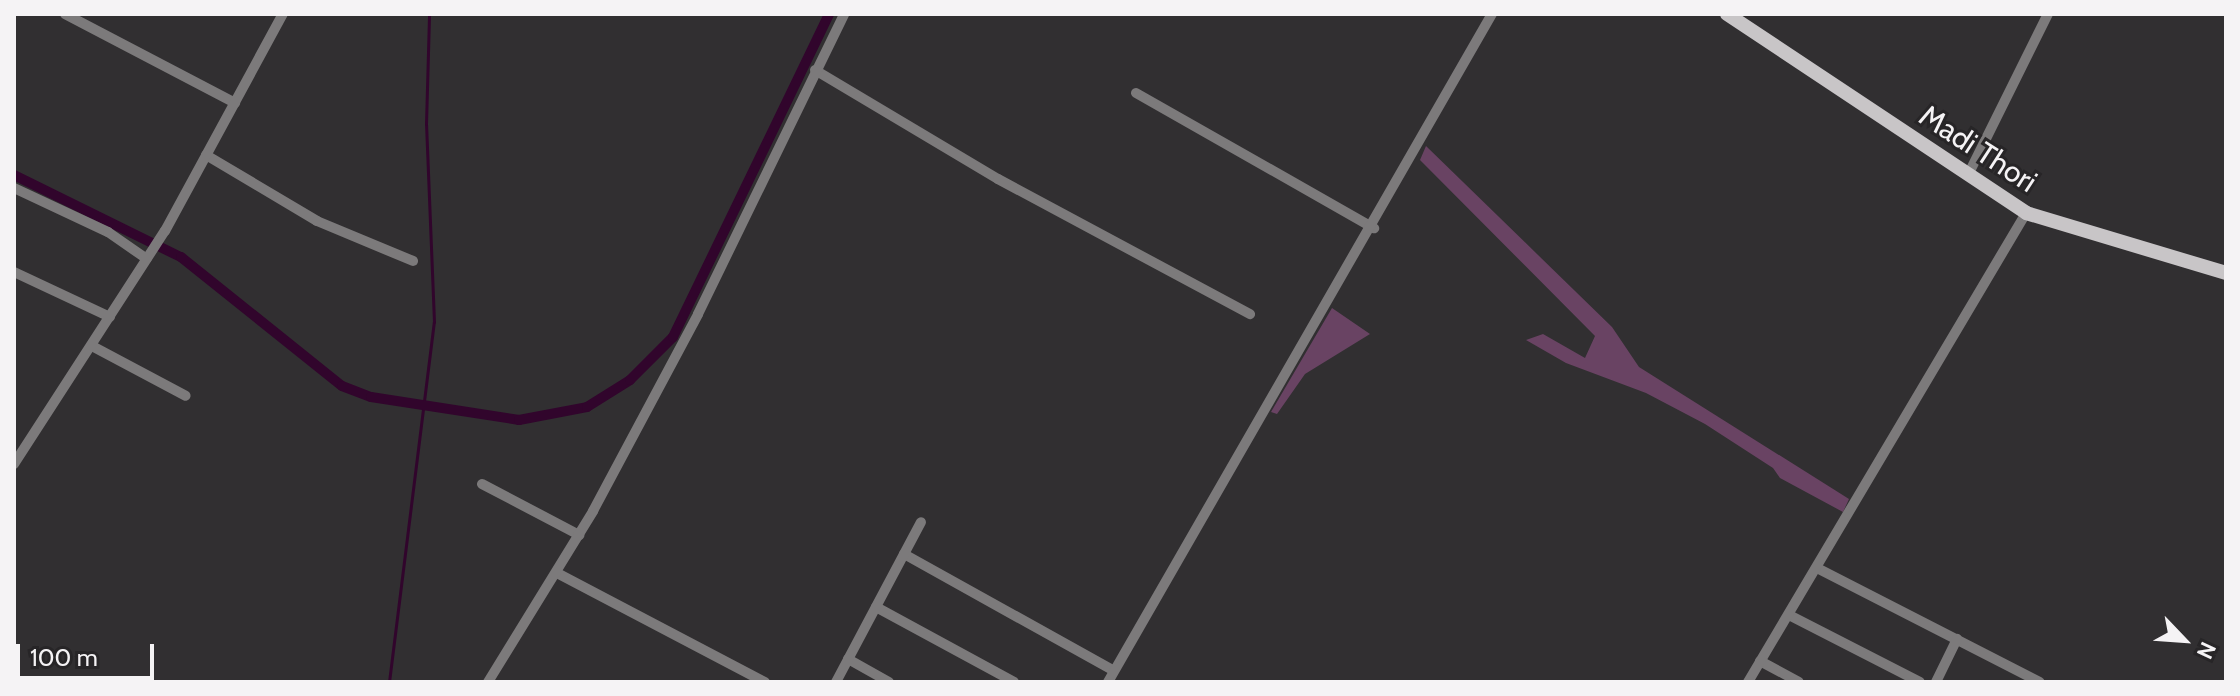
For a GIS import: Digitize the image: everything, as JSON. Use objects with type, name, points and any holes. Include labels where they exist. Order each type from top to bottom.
[{"type":"main road","name":"Madi Thori","points":[[1727,14],[2026,213],[2226,273]]},
{"type":"street","points":[[65,14],[235,103]]},
{"type":"street","points":[[14,464],[165,231],[283,14]]},
{"type":"street","points":[[488,682],[579,535],[698,314],[844,14]]},
{"type":"street","points":[[1108,682],[1374,228],[1492,14]]},
{"type":"street","points":[[1968,175],[2048,14]]},
{"type":"street","points":[[815,70],[998,179],[1250,314]]},
{"type":"street","points":[[1136,93],[1374,228]]},
{"type":"street","points":[[206,155],[317,221],[413,261]]},
{"type":"street","points":[[14,188],[108,232],[148,257]]},
{"type":"street","points":[[1748,682],[2026,213]]},
{"type":"street","points":[[14,272],[110,317]]},
{"type":"street","points":[[92,346],[186,396]]},
{"type":"street","points":[[482,484],[579,535]]},
{"type":"street","points":[[836,682],[921,522]]},
{"type":"street","points":[[904,554],[1114,671]]},
{"type":"street","points":[[1817,568],[2040,682]]},
{"type":"street","points":[[557,573],[765,682]]},
{"type":"street","points":[[876,607],[1014,682]]},
{"type":"street","points":[[1789,615],[1920,682]]},
{"type":"street","points":[[1936,682],[1957,639]]},
{"type":"street","points":[[848,659],[889,682]]},
{"type":"street","points":[[1760,661],[1799,682]]},
{"type":"shaded area","points":[[1426,146],[1612,327],[1639,367],[1849,499],[1843,512],[1780,478],[1773,468],[1705,424],[1646,393],[1566,363],[1526,340],[1543,334],[1585,358],[1595,336],[1420,160]]},
{"type":"shaded area","points":[[1332,308],[1370,334],[1305,374],[1277,414],[1271,412]]},
{"type":"waterway","points":[[389,682],[434,322],[426,124],[429,14]]},
{"type":"waterway","points":[[14,175],[181,257],[342,386],[371,397],[519,420],[587,407],[630,380],[673,337],[829,14]]}]
